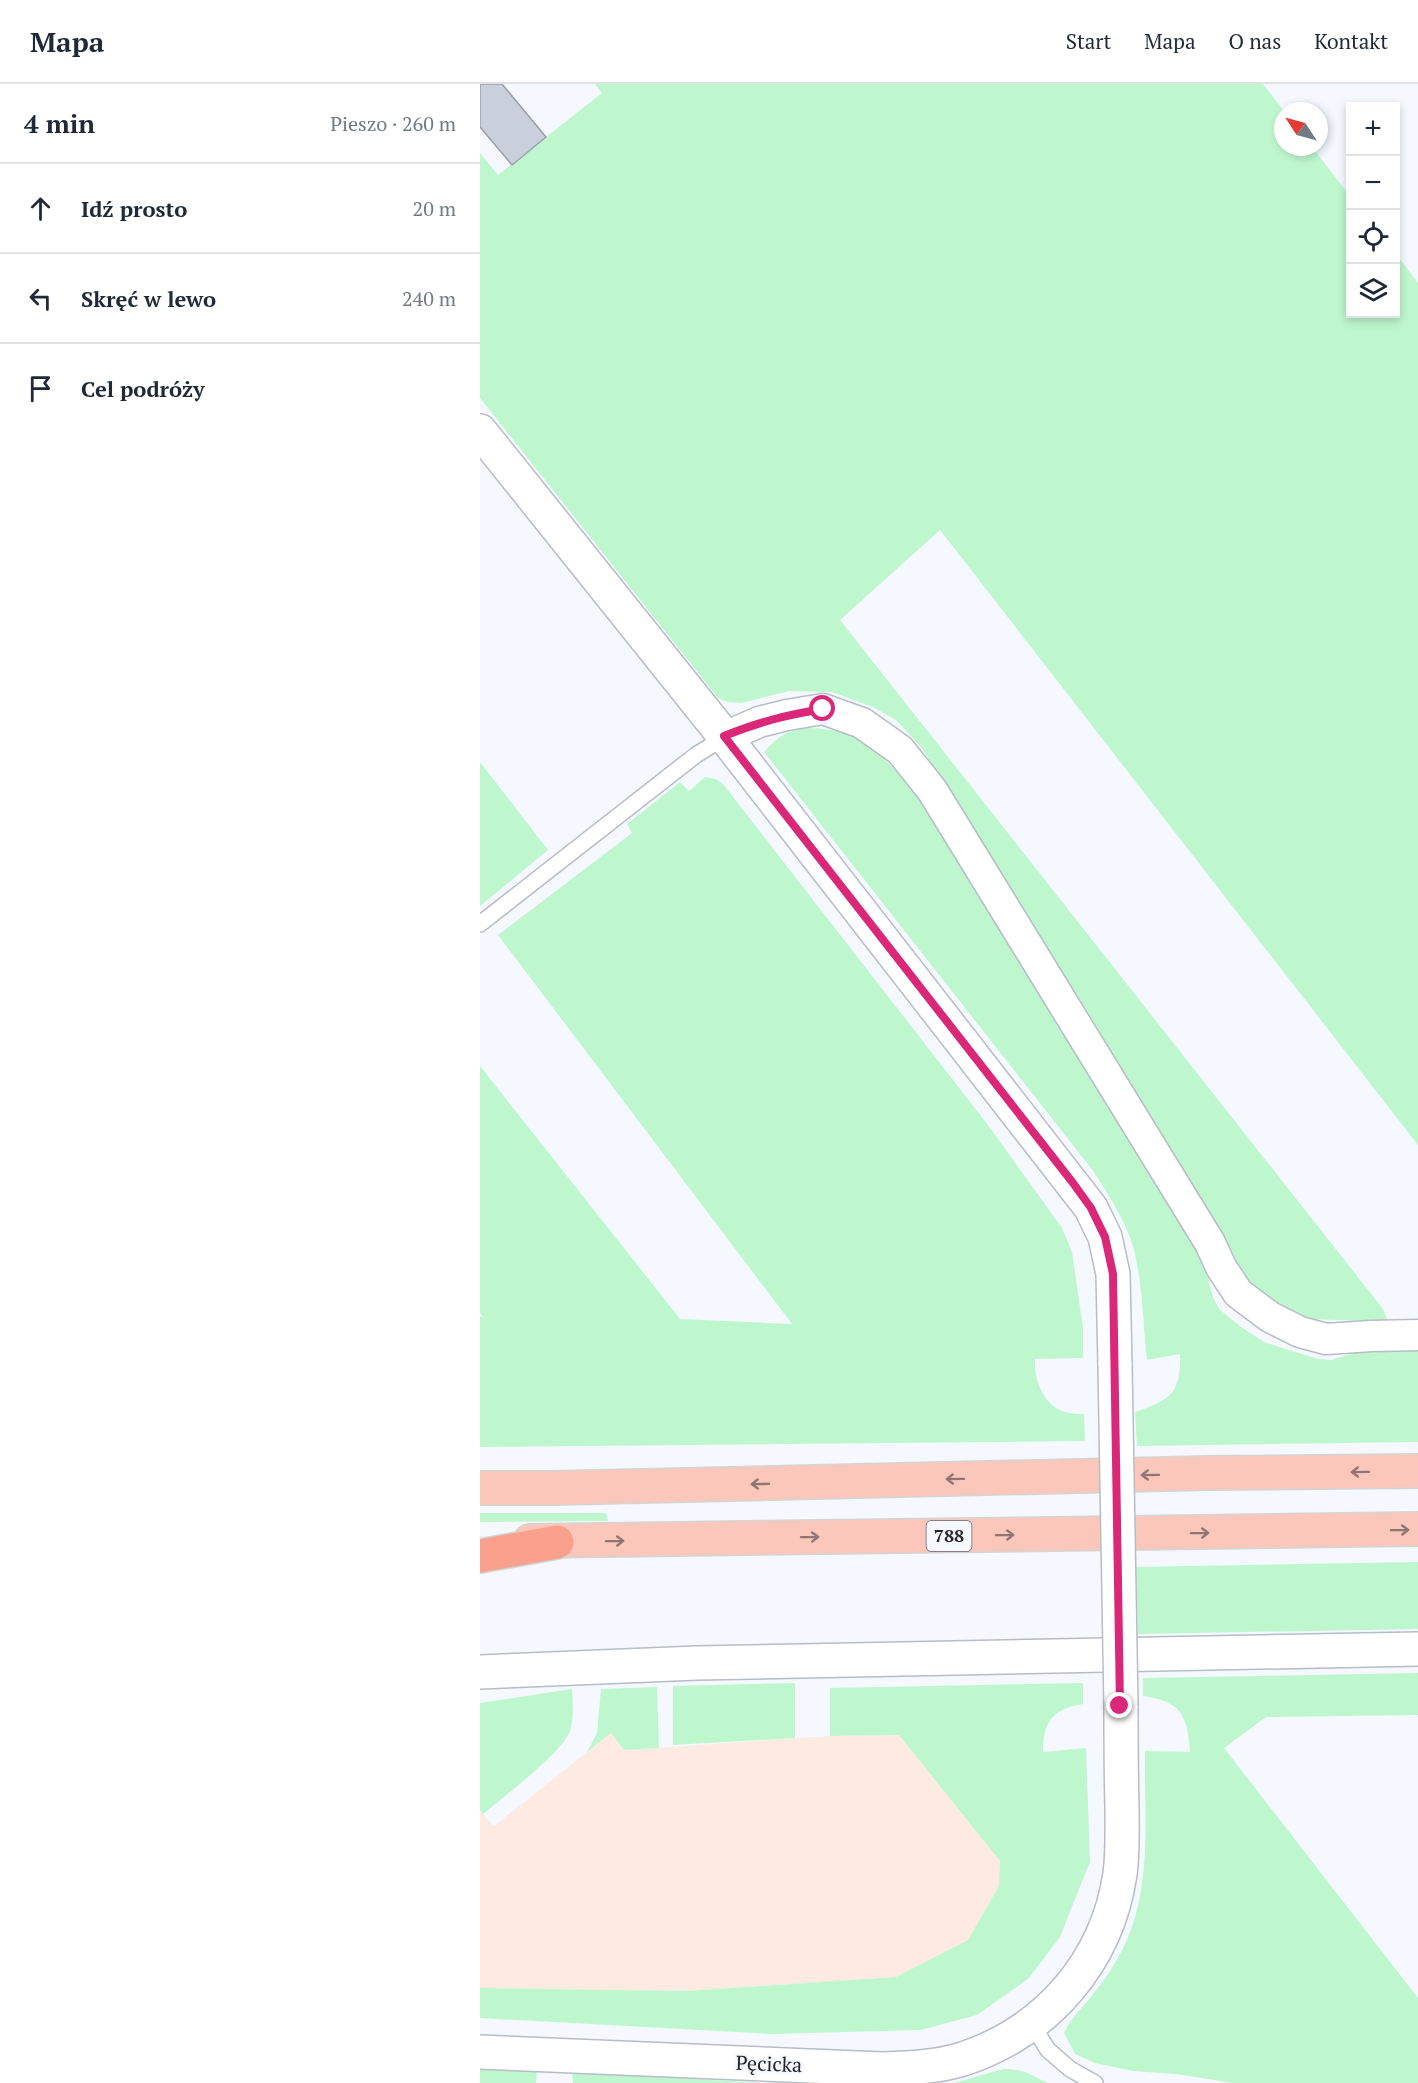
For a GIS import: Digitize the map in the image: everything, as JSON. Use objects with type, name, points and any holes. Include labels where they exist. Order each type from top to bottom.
[{"type":"highway","points":[[480,1556],[557,1542]]},
{"type":"main road","points":[[480,1488],[1208,1473],[1418,1471]]},
{"type":"main road","points":[[480,1478],[552,1488]]},
{"type":"main road","name":"788","points":[[480,1541],[557,1542],[1418,1529]]},
{"type":"street","name":"Pęcicka","points":[[480,431],[724,736],[1091,1208],[1105,1237],[1113,1274],[1122,1848],[1120,1874],[1113,1906],[1096,1949],[1079,1976],[1032,2024],[993,2047],[962,2059],[931,2066],[898,2068],[480,2052]]},
{"type":"street","points":[[724,736],[759,722],[823,709],[862,723],[900,750],[932,790],[1210,1243],[1221,1267],[1238,1293],[1270,1317],[1300,1332],[1326,1339],[1371,1335],[1418,1335]]},
{"type":"street","points":[[480,1672],[708,1663],[1418,1649]]},
{"type":"lane","points":[[480,924],[696,755],[724,736]]},
{"type":"lane","points":[[1032,2024],[1048,2050],[1070,2069],[1095,2083]]},
{"type":"shaded area","points":[[611,1733],[624,1750],[830,1736],[899,1735],[1000,1861],[1000,1886],[968,1940],[896,1977],[686,1991],[480,1988],[480,1810],[494,1826]]},
{"type":"green space","points":[[595,84],[1263,84],[1277,102],[1274,102],[1274,156],[1319,156],[1346,191],[1346,318],[1400,318],[1400,259],[1418,283],[1418,1145],[940,530],[840,620],[1383,1309],[1388,1322],[1310,1319],[1285,1308],[1264,1294],[1246,1277],[922,748],[896,720],[873,707],[832,692],[789,691],[741,703],[727,702],[718,698],[480,398],[480,153],[498,175],[602,93]]},
{"type":"green space","points":[[807,728],[827,729],[858,739],[882,757],[917,795],[1200,1250],[1213,1297],[1219,1309],[1264,1342],[1318,1359],[1331,1360],[1374,1349],[1418,1348],[1418,1442],[1137,1446],[1135,1412],[1165,1399],[1171,1393],[1178,1378],[1180,1354],[1147,1360],[1139,1277],[1134,1250],[1127,1230],[1094,1172],[764,752],[783,735]]},
{"type":"green space","points":[[480,762],[548,850],[480,906]]},
{"type":"green space","points":[[705,777],[716,779],[723,784],[988,1125],[1062,1228],[1072,1252],[1083,1328],[1083,1358],[1035,1359],[1035,1367],[1041,1391],[1051,1404],[1065,1412],[1084,1414],[1085,1441],[480,1447],[480,1317],[483,1317],[480,1313],[480,1066],[680,1319],[792,1324],[498,935],[632,833],[627,824],[680,782],[689,791]]},
{"type":"green space","points":[[480,1513],[606,1513],[608,1521],[480,1522]]},
{"type":"green space","points":[[1418,1562],[1418,1629],[1138,1634],[1136,1567]]},
{"type":"green space","points":[[1418,1673],[1418,1715],[1266,1717],[1224,1748],[1418,1998],[1418,2083],[1233,2083],[1176,2074],[1133,2071],[1095,2063],[1075,2054],[1064,2033],[1118,1957],[1133,1923],[1139,1899],[1145,1850],[1145,1751],[1190,1752],[1187,1728],[1180,1712],[1166,1702],[1143,1696],[1143,1678]]},
{"type":"green space","points":[[795,1683],[795,1738],[673,1745],[673,1686]]},
{"type":"green space","points":[[1083,1683],[1083,1704],[1064,1709],[1051,1719],[1045,1733],[1043,1752],[1086,1748],[1090,1862],[1060,1937],[1028,1979],[977,2015],[921,2030],[772,2034],[480,2018],[480,1988],[686,1991],[896,1977],[968,1940],[999,1886],[1000,1861],[899,1735],[830,1736],[830,1688]]},
{"type":"green space","points":[[657,1687],[659,1748],[624,1750],[611,1733],[587,1752],[597,1733],[601,1689]]},
{"type":"green space","points":[[572,1689],[572,1721],[565,1740],[544,1763],[483,1814],[480,1810],[480,1703]]},
{"type":"green space","points":[[480,2065],[537,2067],[536,2083],[480,2083]]},
{"type":"green space","points":[[1003,2069],[1020,2071],[1047,2083],[954,2083]]},
{"type":"green space","points":[[572,2072],[762,2083],[573,2083]]},
{"type":"building","points":[[480,84],[502,84],[546,137],[512,165],[480,127]]},
{"type":"route","points":[[823,709],[759,722],[724,736],[1073,1183],[1091,1208],[1105,1237],[1113,1274],[1120,1706]]}]
